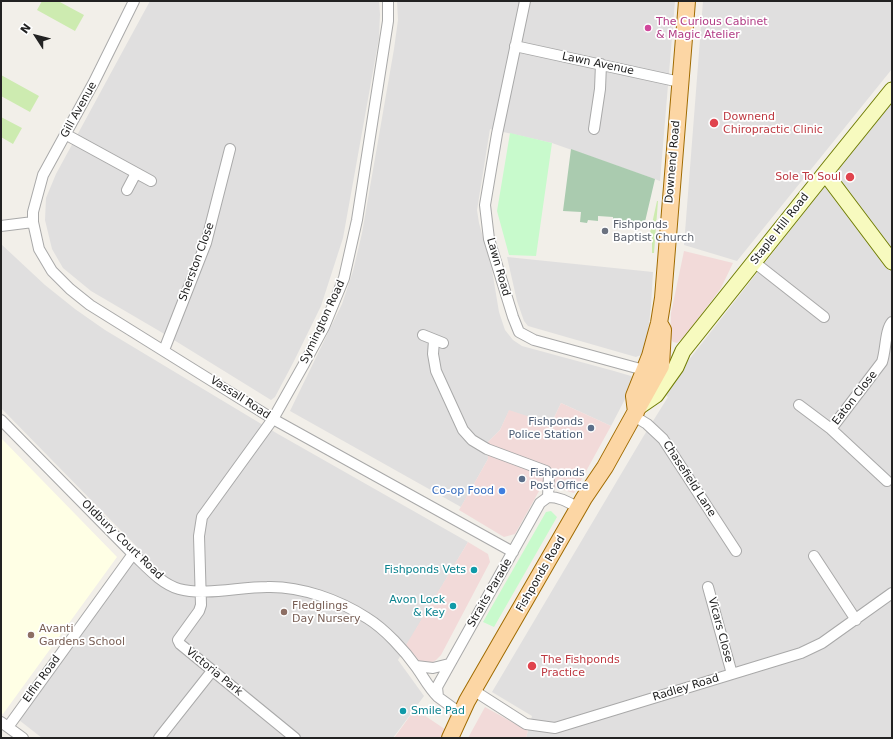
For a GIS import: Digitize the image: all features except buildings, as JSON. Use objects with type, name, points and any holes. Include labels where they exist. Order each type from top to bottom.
[{"type":"main road","name":"Downend Road","points":[[644,370],[650,356],[659,323],[663,298],[687,1]]},
{"type":"main road","name":"Staple Hill Road","points":[[636,411],[656,395],[676,366],[684,351],[892,90]]},
{"type":"main road","points":[[825,173],[892,262]]},
{"type":"main road","name":"Downend Road","points":[[659,323],[663,330],[661,366]]},
{"type":"main road","name":"Staple Hill Road","points":[[661,366],[684,351]]},
{"type":"main road","name":"Fishponds Road","points":[[450,738],[460,713],[473,690],[578,508],[605,467],[661,366]]},
{"type":"main road","points":[[636,411],[634,396],[644,370]]},
{"type":"street","name":"Gill Avenue","points":[[33,222],[33,212],[44,175],[94,82],[134,1]]},
{"type":"street","name":"Symington Road","points":[[202,591],[199,528],[202,517],[273,419],[324,327],[344,278],[357,220],[367,161],[388,21],[388,1]]},
{"type":"street","name":"Lawn Road","points":[[525,1],[497,131],[485,205],[489,239],[512,317],[519,332],[534,340],[644,370]]},
{"type":"street","name":"Lawn Avenue","points":[[515,46],[680,82]]},
{"type":"street","points":[[594,129],[600,89],[601,64]]},
{"type":"street","points":[[65,134],[151,181]]},
{"type":"street","name":"Sherston Close","points":[[164,350],[206,243],[230,150]]},
{"type":"street","points":[[127,190],[136,173]]},
{"type":"street","points":[[1,226],[33,222]]},
{"type":"street","name":"Vassall Road","points":[[33,222],[39,249],[52,271],[70,289],[90,305],[273,419],[513,552]]},
{"type":"street","points":[[754,262],[824,317]]},
{"type":"street","name":"Eaton Close","points":[[831,429],[882,362],[886,353],[889,326],[892,322]]},
{"type":"street","points":[[423,335],[439,341],[433,354],[436,371],[463,430],[472,440],[487,449],[546,471],[549,475],[548,497],[559,498],[578,508]]},
{"type":"street","name":"Eaton Close","points":[[799,404],[831,429],[887,481]]},
{"type":"street","name":"Chasefield Lane","points":[[636,411],[663,439],[736,551]]},
{"type":"street","name":"Oldbury Court Road","points":[[1,420],[133,554],[166,583],[178,589],[202,591],[268,587],[293,589],[320,596],[345,606],[368,619],[392,639],[416,666],[430,690],[438,697]]},
{"type":"street","name":"Straits Parade","points":[[438,697],[437,687],[449,664],[540,503],[548,497]]},
{"type":"street","name":"Elfin Road","points":[[4,724],[133,554]]},
{"type":"street","points":[[814,556],[856,620]]},
{"type":"street","name":"Vicars Close","points":[[708,587],[732,674]]},
{"type":"street","name":"Victoria Park","points":[[202,591],[199,611],[178,640],[180,644],[295,738]]},
{"type":"street","name":"Radley Road","points":[[473,690],[526,724],[555,728],[801,653],[822,643],[892,593]]},
{"type":"street","points":[[416,666],[433,668],[449,664]]},
{"type":"street","points":[[159,738],[212,671]]},
{"type":"street","points":[[438,697],[460,713]]},
{"type":"street","points":[[4,724],[22,738]]},
{"type":"shaded area","points":[[150,1],[379,1],[379,38],[343,238],[321,306],[275,397],[271,400],[91,291],[63,268],[52,249],[45,220],[46,198],[56,174]]},
{"type":"shaded area","points":[[397,1],[675,1],[660,181],[552,143],[490,129],[477,210],[479,223],[492,270],[499,312],[505,330],[513,340],[522,346],[631,376],[635,380],[611,426],[561,403],[551,424],[509,411],[500,430],[487,443],[488,459],[461,507],[290,411],[342,304],[353,271],[362,233],[394,49],[398,20]]},
{"type":"shaded area","points":[[703,1],[892,1],[892,69],[737,261],[684,245]]},
{"type":"shaded area","points":[[892,103],[892,255],[830,173]]},
{"type":"shaded area","points":[[571,149],[655,179],[644,226],[613,222],[613,217],[598,216],[598,221],[588,220],[587,223],[580,222],[581,212],[563,211]]},
{"type":"shaded area","points":[[828,182],[847,205],[892,270],[892,738],[526,738],[532,716],[492,692],[668,397],[663,393]]},
{"type":"shaded area","points":[[1,244],[45,285],[105,330],[278,434],[468,542],[398,660],[424,696],[393,738],[42,738],[19,720],[141,551],[1,408]]},
{"type":"shaded area","points":[[684,251],[733,263],[721,288],[687,334],[677,343],[673,342],[670,337],[671,313]]},
{"type":"shaded area","points":[[507,257],[653,272],[647,342],[644,352],[636,357],[528,326],[524,321],[517,301]]},
{"type":"shaded area","points":[[561,403],[611,426],[574,493],[543,484],[515,534],[504,537],[459,510],[488,459],[487,443],[500,430],[509,410],[551,424]]},
{"type":"shaded area","name":"Avanti Gardens School","points":[[1,438],[117,557],[3,714],[1,713]]},
{"type":"shaded area","points":[[468,542],[488,554],[490,562],[441,655],[430,664],[421,663],[406,645]]},
{"type":"shaded area","points":[[485,707],[528,731],[526,738],[468,738]]},
{"type":"shaded area","points":[[415,709],[458,738],[394,738]]},
{"type":"green space","points":[[42,1],[58,1],[84,15],[75,31],[37,10]]},
{"type":"green space","points":[[1,75],[39,96],[30,112],[1,96]]},
{"type":"green space","points":[[1,117],[22,128],[13,144],[1,137]]},
{"type":"green space","points":[[510,133],[552,143],[536,256],[509,255],[497,211]]},
{"type":"green space","points":[[657,201],[654,253],[652,253],[652,237],[650,233]]},
{"type":"green space","points":[[551,511],[557,517],[494,627],[483,622],[546,512]]},
{"type":"place","name":"The Curious Cabinet & Magic Atelier","points":[[648,28]]},
{"type":"place","name":"Downend Chiropractic Clinic","points":[[714,123]]},
{"type":"place","name":"Sole To Soul","points":[[850,177]]},
{"type":"place","name":"Fishponds Baptist Church","points":[[605,231]]},
{"type":"place","name":"Fishponds Police Station","points":[[591,428]]},
{"type":"place","name":"Fishponds Post Office","points":[[522,479]]},
{"type":"place","name":"Co-op Food","points":[[502,491]]},
{"type":"place","name":"Fishponds Vets","points":[[474,570]]},
{"type":"place","name":"Avon Lock & Key","points":[[453,606]]},
{"type":"place","name":"Fledglings Day Nursery","points":[[284,612]]},
{"type":"place","name":"Avanti Gardens School","points":[[31,635]]},
{"type":"place","name":"The Fishponds Practice","points":[[532,666]]},
{"type":"place","name":"Smile Pad","points":[[403,711]]}]
